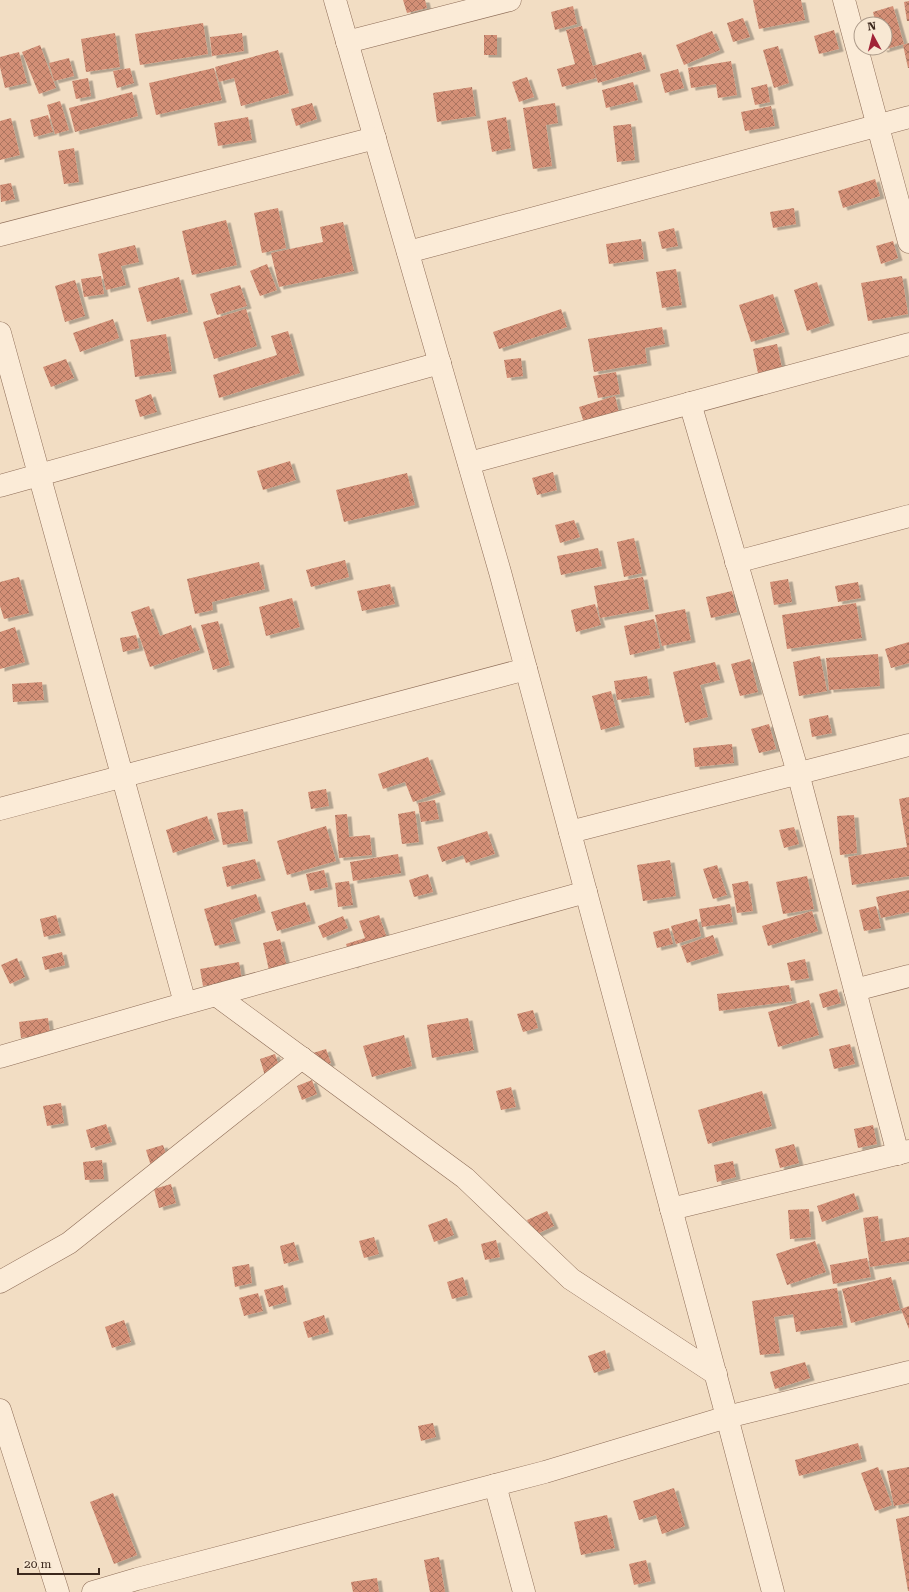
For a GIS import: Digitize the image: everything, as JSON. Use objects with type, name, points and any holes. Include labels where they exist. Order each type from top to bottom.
[{"type":"street","points":[[335,0],[469,463],[526,669],[728,1417],[773,1592]]},
{"type":"street","points":[[347,42],[510,0]]},
{"type":"street","points":[[844,0],[909,242]]},
{"type":"street","points":[[408,252],[909,117]]},
{"type":"street","points":[[0,235],[375,138]]},
{"type":"street","points":[[0,333],[185,1004]]},
{"type":"street","points":[[469,463],[909,344]]},
{"type":"street","points":[[0,486],[440,364]]},
{"type":"street","points":[[671,1209],[903,1152],[855,990],[798,774],[690,402]]},
{"type":"street","points":[[736,562],[909,516]]},
{"type":"street","points":[[0,809],[526,669]]},
{"type":"street","points":[[570,832],[909,745]]},
{"type":"street","points":[[0,1057],[586,892]]},
{"type":"street","points":[[855,990],[909,976]]},
{"type":"street","points":[[216,995],[465,1178],[571,1279],[716,1374]]},
{"type":"street","points":[[0,1282],[69,1243],[302,1058]]},
{"type":"street","points":[[93,1592],[137,1579],[545,1472],[728,1417],[909,1372]]},
{"type":"street","points":[[0,1410],[58,1592]]},
{"type":"street","points":[[495,1485],[524,1592]]},
{"type":"building","points":[[403,0],[425,0],[427,8],[407,13]]},
{"type":"building","points":[[753,0],[801,0],[805,20],[759,29]]},
{"type":"building","points":[[909,1],[909,21],[907,21],[904,2]]},
{"type":"building","points":[[573,6],[577,24],[555,30],[551,12]]},
{"type":"building","points":[[893,6],[904,44],[893,47],[893,16],[874,16],[873,12]]},
{"type":"building","points":[[743,18],[750,37],[733,42],[727,23]]},
{"type":"building","points":[[203,23],[208,54],[140,65],[135,34]]},
{"type":"building","points":[[582,26],[596,78],[562,87],[557,69],[575,64],[566,30]]},
{"type":"building","points":[[834,30],[839,49],[819,54],[814,36]]},
{"type":"building","points":[[712,31],[720,50],[684,65],[676,45]]},
{"type":"building","points":[[115,33],[120,67],[86,72],[81,39]]},
{"type":"building","points":[[242,33],[244,51],[212,56],[210,37]]},
{"type":"building","points":[[484,35],[497,35],[497,55],[484,55]]},
{"type":"building","points":[[909,43],[909,68],[908,68],[903,45]]},
{"type":"building","points":[[40,45],[56,88],[39,94],[22,52]]},
{"type":"building","points":[[778,46],[789,83],[774,88],[763,50]]},
{"type":"building","points":[[278,50],[289,93],[241,106],[234,78],[219,82],[215,67]]},
{"type":"building","points":[[19,52],[27,83],[5,88],[0,67],[0,57]]},
{"type":"building","points":[[641,52],[646,69],[598,83],[593,66]]},
{"type":"building","points":[[69,58],[74,76],[54,81],[49,63]]},
{"type":"building","points":[[731,61],[737,95],[718,98],[716,84],[691,88],[688,68]]},
{"type":"building","points":[[130,68],[134,83],[117,88],[113,71]]},
{"type":"building","points":[[214,68],[222,100],[156,115],[149,83]]},
{"type":"building","points":[[678,69],[684,88],[665,93],[660,74]]},
{"type":"building","points":[[527,77],[534,97],[519,102],[512,82]]},
{"type":"building","points":[[88,78],[91,96],[76,99],[72,81]]},
{"type":"building","points":[[633,82],[638,100],[606,108],[602,90]]},
{"type":"building","points":[[767,84],[770,102],[755,105],[751,88]]},
{"type":"building","points":[[472,87],[476,116],[437,122],[433,93]]},
{"type":"building","points":[[132,92],[138,116],[75,132],[69,108]]},
{"type":"building","points":[[60,101],[69,130],[55,134],[47,105]]},
{"type":"building","points":[[312,103],[317,119],[296,126],[291,109]]},
{"type":"building","points":[[555,103],[558,123],[546,125],[552,166],[533,169],[523,108]]},
{"type":"building","points":[[771,106],[775,126],[745,131],[741,112]]},
{"type":"building","points":[[48,115],[53,132],[34,137],[30,120]]},
{"type":"building","points":[[248,117],[252,140],[218,146],[214,123]]},
{"type":"building","points":[[506,117],[511,148],[492,152],[487,121]]},
{"type":"building","points":[[11,118],[20,155],[0,160],[0,121]]},
{"type":"building","points":[[631,124],[635,160],[617,162],[613,126]]},
{"type":"building","points":[[74,148],[79,182],[64,184],[58,151]]},
{"type":"building","points":[[875,179],[880,196],[843,208],[838,191]]},
{"type":"building","points":[[11,183],[15,199],[1,202],[0,185]]},
{"type":"building","points":[[278,208],[286,248],[262,253],[254,213]]},
{"type":"building","points":[[794,208],[796,224],[773,228],[770,212]]},
{"type":"building","points":[[226,220],[237,265],[192,275],[182,231]]},
{"type":"building","points":[[343,222],[354,271],[279,287],[271,253],[323,242],[320,227]]},
{"type":"building","points":[[674,228],[678,246],[662,249],[658,232]]},
{"type":"building","points":[[641,239],[644,259],[609,264],[606,244]]},
{"type":"building","points":[[893,241],[898,258],[881,264],[876,246]]},
{"type":"building","points":[[135,245],[139,262],[121,266],[126,285],[106,290],[98,254]]},
{"type":"building","points":[[267,264],[277,290],[260,296],[250,271]]},
{"type":"building","points":[[676,269],[682,305],[662,308],[656,272]]},
{"type":"building","points":[[101,276],[104,294],[84,297],[81,279]]},
{"type":"building","points":[[902,276],[908,314],[868,321],[861,283]]},
{"type":"building","points":[[179,277],[188,312],[147,322],[138,288]]},
{"type":"building","points":[[75,280],[85,316],[65,322],[55,286]]},
{"type":"building","points":[[817,282],[830,323],[807,331],[794,290]]},
{"type":"building","points":[[240,285],[247,306],[217,315],[210,294]]},
{"type":"building","points":[[773,294],[785,332],[751,342],[739,305]]},
{"type":"building","points":[[246,309],[257,346],[214,359],[203,322]]},
{"type":"building","points":[[561,309],[567,327],[499,349],[493,332]]},
{"type":"building","points":[[113,319],[119,338],[80,352],[73,333]]},
{"type":"building","points":[[662,327],[665,344],[645,348],[647,363],[594,372],[588,339]]},
{"type":"building","points":[[288,331],[300,373],[219,398],[213,375],[277,355],[271,336]]},
{"type":"building","points":[[166,334],[172,371],[135,377],[130,340]]},
{"type":"building","points":[[777,344],[783,373],[759,378],[753,349]]},
{"type":"building","points":[[521,358],[523,376],[507,378],[504,360]]},
{"type":"building","points":[[66,359],[74,378],[51,387],[43,367]]},
{"type":"building","points":[[616,372],[620,394],[598,398],[593,376]]},
{"type":"building","points":[[151,394],[157,412],[140,417],[135,400]]},
{"type":"building","points":[[615,396],[619,413],[584,423],[579,407]]},
{"type":"building","points":[[290,461],[296,480],[263,490],[257,471]]},
{"type":"building","points":[[553,472],[557,490],[537,495],[532,478]]},
{"type":"building","points":[[407,473],[415,505],[344,522],[336,490]]},
{"type":"building","points":[[574,520],[580,537],[560,543],[555,525]]},
{"type":"building","points":[[634,538],[642,573],[624,577],[617,542]]},
{"type":"building","points":[[598,548],[602,566],[561,575],[557,556]]},
{"type":"building","points":[[345,560],[349,577],[311,587],[306,570]]},
{"type":"building","points":[[259,562],[265,589],[212,602],[213,610],[195,614],[187,579]]},
{"type":"building","points":[[19,577],[29,613],[4,619],[0,606],[0,582]]},
{"type":"building","points":[[643,577],[649,609],[600,618],[594,586]]},
{"type":"building","points":[[788,579],[792,602],[774,605],[770,582]]},
{"type":"building","points":[[858,582],[861,598],[838,602],[835,586]]},
{"type":"building","points":[[390,584],[395,604],[362,611],[357,591]]},
{"type":"building","points":[[732,591],[737,612],[711,618],[706,597]]},
{"type":"building","points":[[292,598],[300,627],[266,636],[259,607]]},
{"type":"building","points":[[856,603],[862,638],[787,649],[782,615]]},
{"type":"building","points":[[595,604],[601,625],[576,632],[571,610]]},
{"type":"building","points":[[149,606],[160,636],[191,625],[200,650],[150,667],[131,612]]},
{"type":"building","points":[[685,609],[691,640],[662,646],[655,615]]},
{"type":"building","points":[[654,619],[660,648],[630,655],[624,626]]},
{"type":"building","points":[[218,621],[230,665],[213,670],[201,625]]},
{"type":"building","points":[[15,627],[25,662],[0,669],[0,632]]},
{"type":"building","points":[[136,635],[139,648],[123,652],[120,638]]},
{"type":"building","points":[[909,642],[909,663],[891,668],[885,649]]},
{"type":"building","points":[[878,654],[880,686],[829,690],[826,658]]},
{"type":"building","points":[[820,656],[827,691],[799,696],[793,662]]},
{"type":"building","points":[[750,659],[758,692],[740,696],[731,664]]},
{"type":"building","points":[[715,662],[720,680],[700,685],[708,717],[685,723],[673,672]]},
{"type":"building","points":[[647,676],[650,695],[617,700],[614,681]]},
{"type":"building","points":[[42,682],[44,700],[13,702],[12,684]]},
{"type":"building","points":[[611,691],[620,725],[601,730],[592,696]]},
{"type":"building","points":[[828,715],[832,733],[812,737],[809,719]]},
{"type":"building","points":[[769,724],[776,749],[759,753],[751,729]]},
{"type":"building","points":[[732,744],[734,763],[695,767],[693,748]]},
{"type":"building","points":[[428,757],[441,792],[413,802],[405,782],[383,789],[378,774]]},
{"type":"building","points":[[326,789],[329,806],[311,809],[308,792]]},
{"type":"building","points":[[909,797],[909,876],[852,885],[848,857],[907,847],[899,799]]},
{"type":"building","points":[[435,800],[439,819],[421,822],[418,803]]},
{"type":"building","points":[[243,809],[248,841],[223,845],[217,813]]},
{"type":"building","points":[[415,811],[419,842],[402,844],[398,814]]},
{"type":"building","points":[[347,814],[349,837],[370,835],[372,855],[339,858],[335,815]]},
{"type":"building","points":[[854,815],[857,853],[840,855],[837,816]]},
{"type":"building","points":[[207,816],[215,839],[173,853],[166,830]]},
{"type":"building","points":[[326,826],[336,861],[287,875],[277,841]]},
{"type":"building","points":[[794,827],[799,844],[784,848],[779,830]]},
{"type":"building","points":[[487,831],[495,854],[466,863],[463,855],[442,862],[437,847]]},
{"type":"building","points":[[398,854],[401,873],[353,881],[350,862]]},
{"type":"building","points":[[255,859],[261,878],[227,887],[222,867]]},
{"type":"building","points":[[670,860],[676,896],[643,901],[637,865]]},
{"type":"building","points":[[717,865],[727,895],[713,899],[703,869]]},
{"type":"building","points":[[324,870],[328,887],[310,891],[306,874]]},
{"type":"building","points":[[428,874],[433,892],[414,897],[409,880]]},
{"type":"building","points":[[807,876],[814,909],[783,914],[776,882]]},
{"type":"building","points":[[349,881],[353,905],[338,907],[335,883]]},
{"type":"building","points":[[748,881],[753,911],[737,913],[732,884]]},
{"type":"building","points":[[909,890],[909,912],[881,918],[876,897]]},
{"type":"building","points":[[256,894],[261,910],[230,920],[236,941],[215,946],[204,909]]},
{"type":"building","points":[[305,902],[311,921],[277,931],[271,912]]},
{"type":"building","points":[[730,904],[733,922],[702,927],[699,909]]},
{"type":"building","points":[[876,906],[881,928],[864,931],[859,910]]},
{"type":"building","points":[[812,911],[818,931],[768,946],[762,926]]},
{"type":"building","points":[[56,915],[61,933],[44,937],[40,919]]},
{"type":"building","points":[[379,915],[387,938],[353,966],[346,944],[365,938],[359,921]]},
{"type":"building","points":[[343,916],[348,928],[323,938],[318,926]]},
{"type":"building","points":[[697,919],[701,936],[676,944],[671,926]]},
{"type":"building","points":[[669,928],[673,944],[657,948],[653,932]]},
{"type":"building","points":[[713,935],[719,953],[687,963],[681,946]]},
{"type":"building","points":[[280,939],[288,971],[270,975],[263,943]]},
{"type":"building","points":[[62,952],[65,965],[45,970],[42,957]]},
{"type":"building","points":[[17,958],[25,977],[10,984],[1,965]]},
{"type":"building","points":[[805,959],[809,978],[791,981],[787,963]]},
{"type":"building","points":[[239,962],[242,980],[203,986],[200,969]]},
{"type":"building","points":[[789,985],[792,1001],[719,1011],[717,994]]},
{"type":"building","points":[[837,989],[841,1003],[823,1008],[819,994]]},
{"type":"building","points":[[809,1000],[819,1035],[778,1047],[768,1012]]},
{"type":"building","points":[[533,1010],[538,1028],[523,1032],[517,1014]]},
{"type":"building","points":[[48,1018],[50,1034],[21,1038],[19,1022]]},
{"type":"building","points":[[468,1018],[474,1050],[432,1058],[427,1025]]},
{"type":"building","points":[[404,1035],[412,1066],[372,1077],[363,1046]]},
{"type":"building","points":[[850,1044],[855,1064],[834,1069],[829,1049]]},
{"type":"building","points":[[326,1049],[331,1063],[315,1069],[310,1054]]},
{"type":"building","points":[[275,1054],[284,1081],[268,1086],[260,1059]]},
{"type":"building","points":[[312,1080],[317,1094],[302,1100],[297,1086]]},
{"type":"building","points":[[511,1087],[516,1107],[501,1110],[496,1091]]},
{"type":"building","points":[[762,1091],[772,1126],[708,1144],[698,1110]]},
{"type":"building","points":[[61,1103],[64,1123],[47,1126],[43,1106]]},
{"type":"building","points":[[106,1124],[112,1142],[91,1148],[86,1130]]},
{"type":"building","points":[[873,1125],[877,1144],[858,1148],[854,1129]]},
{"type":"building","points":[[794,1144],[799,1163],[780,1168],[775,1149]]},
{"type":"building","points":[[163,1145],[168,1160],[151,1166],[146,1150]]},
{"type":"building","points":[[102,1160],[104,1179],[85,1180],[83,1162]]},
{"type":"building","points":[[733,1161],[736,1177],[717,1182],[714,1165]]},
{"type":"building","points":[[171,1184],[176,1203],[159,1208],[154,1189]]},
{"type":"building","points":[[854,1193],[859,1209],[822,1222],[817,1206]]},
{"type":"building","points":[[809,1209],[811,1237],[790,1239],[788,1210]]},
{"type":"building","points":[[547,1211],[554,1226],[535,1235],[527,1220]]},
{"type":"building","points":[[878,1216],[881,1242],[909,1237],[909,1261],[870,1267],[863,1218]]},
{"type":"building","points":[[447,1218],[454,1235],[434,1242],[428,1225]]},
{"type":"building","points":[[374,1237],[379,1254],[364,1258],[359,1241]]},
{"type":"building","points":[[496,1240],[500,1257],[485,1260],[481,1244]]},
{"type":"building","points":[[815,1241],[826,1272],[787,1285],[776,1254]]},
{"type":"building","points":[[294,1242],[299,1260],[284,1264],[280,1246]]},
{"type":"building","points":[[867,1258],[871,1277],[833,1284],[830,1265]]},
{"type":"building","points":[[249,1264],[252,1283],[235,1287],[232,1267]]},
{"type":"building","points":[[463,1277],[468,1295],[452,1299],[447,1282]]},
{"type":"building","points":[[891,1277],[900,1310],[851,1323],[842,1289]]},
{"type":"building","points":[[283,1285],[287,1302],[269,1307],[264,1290]]},
{"type":"building","points":[[837,1288],[843,1325],[796,1332],[793,1314],[774,1317],[780,1353],[760,1355],[752,1301]]},
{"type":"building","points":[[258,1293],[263,1311],[244,1316],[239,1298]]},
{"type":"building","points":[[909,1306],[909,1329],[901,1309]]},
{"type":"building","points":[[324,1315],[329,1332],[308,1338],[303,1322]]},
{"type":"building","points":[[124,1320],[131,1342],[112,1348],[105,1327]]},
{"type":"building","points":[[605,1350],[610,1368],[594,1373],[588,1356]]},
{"type":"building","points":[[805,1362],[810,1378],[775,1389],[770,1372]]},
{"type":"building","points":[[433,1423],[436,1437],[421,1441],[418,1426]]},
{"type":"building","points":[[858,1443],[862,1459],[799,1476],[795,1460]]},
{"type":"building","points":[[878,1467],[892,1505],[875,1511],[861,1473]]},
{"type":"building","points":[[909,1467],[909,1503],[894,1506],[887,1471]]},
{"type":"building","points":[[674,1488],[685,1526],[662,1534],[656,1515],[639,1520],[633,1501]]},
{"type":"building","points":[[113,1493],[137,1555],[114,1564],[90,1502]]},
{"type":"building","points":[[607,1515],[615,1548],[581,1555],[574,1522]]},
{"type":"building","points":[[909,1516],[909,1591],[908,1591],[896,1519]]},
{"type":"building","points":[[439,1557],[445,1592],[430,1592],[424,1560]]},
{"type":"building","points":[[646,1560],[651,1581],[634,1585],[629,1564]]},
{"type":"building","points":[[377,1578],[379,1592],[353,1592],[351,1582]]}]
